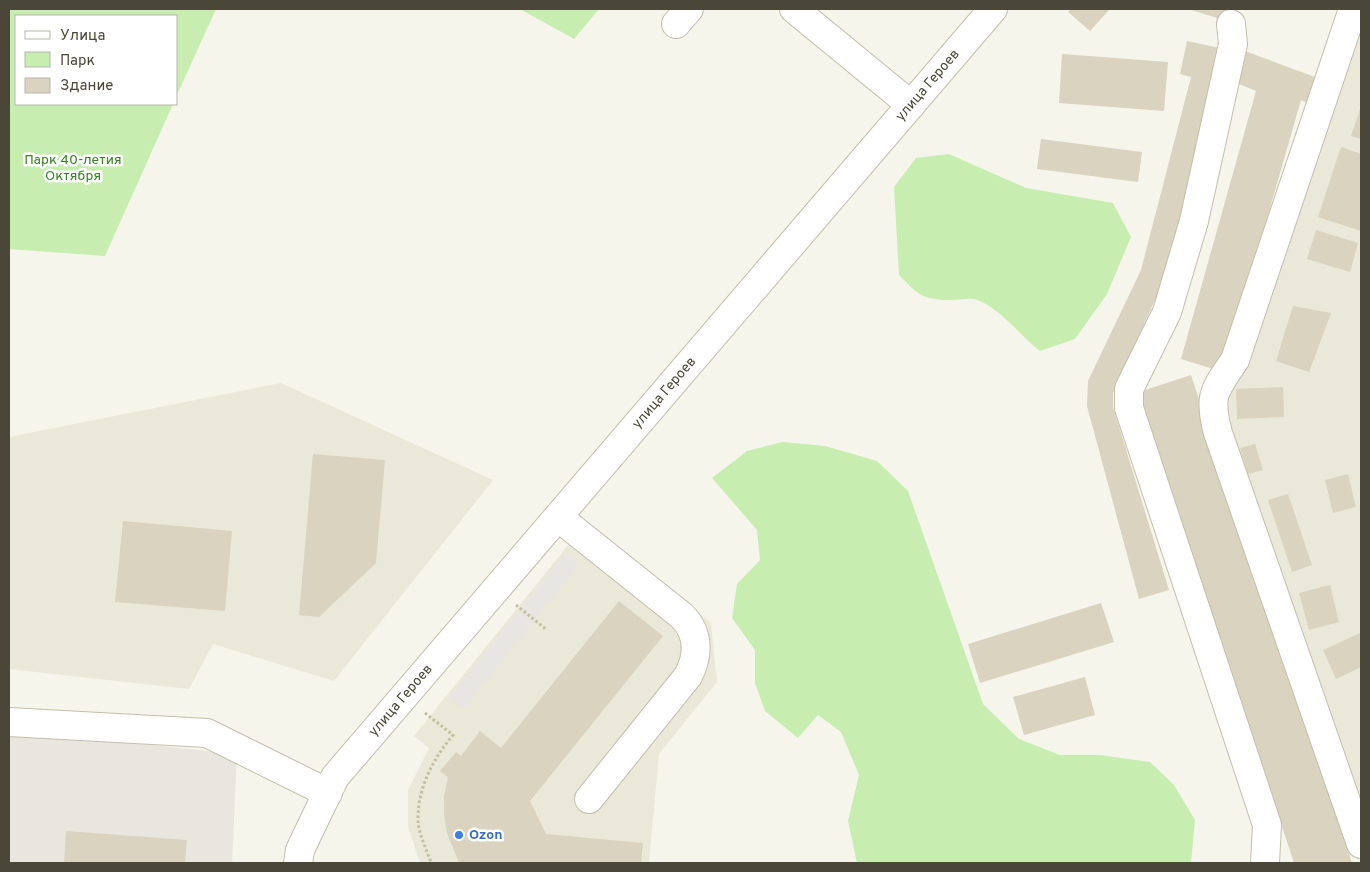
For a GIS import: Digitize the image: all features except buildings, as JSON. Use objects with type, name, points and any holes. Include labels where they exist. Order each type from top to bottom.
[{"type":"street","points":[[794,9],[911,105]]},
{"type":"street","name":"улица Героев","points":[[298,863],[300,850],[331,785],[993,9]]},
{"type":"street","points":[[1353,9],[1235,360],[1216,388],[1212,408],[1218,432],[1361,844]]},
{"type":"street","points":[[1231,24],[1234,44],[1194,221],[1167,312],[1129,389],[1129,408],[1267,825],[1265,863]]},
{"type":"street","points":[[558,517],[682,616],[693,632],[695,642],[696,659],[688,676],[589,798]]},
{"type":"street","points":[[9,722],[207,733],[331,785]]},
{"type":"path","points":[[512,602],[547,630]]},
{"type":"path","points":[[419,708],[453,735],[438,754],[423,784],[418,820],[431,863]]},
{"type":"shaded area","points":[[1361,9],[1361,844],[1216,388]]},
{"type":"shaded area","points":[[281,383],[493,480],[334,681],[213,644],[189,689],[9,669],[9,437]]},
{"type":"shaded area","points":[[586,523],[711,623],[717,682],[659,754],[649,863],[420,863],[408,827],[408,790],[429,748],[414,736]]},
{"type":"shaded area","points":[[565,554],[579,565],[463,709],[449,698]]},
{"type":"shaded area","points":[[9,730],[237,754],[232,863],[9,863]]},
{"type":"green space","name":"Парк 40-летия Октября","points":[[9,9],[216,9],[178,93],[178,15],[15,15],[15,105],[173,105],[105,256],[9,249]]},
{"type":"green space","points":[[520,9],[599,9],[574,39]]},
{"type":"green space","points":[[949,154],[1026,188],[1113,203],[1131,237],[1107,294],[1075,339],[1040,351],[1000,314],[983,302],[974,299],[941,300],[926,297],[916,291],[899,275],[894,187],[916,158]]},
{"type":"green space","points":[[782,442],[825,446],[877,461],[908,491],[983,704],[1019,739],[1060,755],[1100,755],[1150,762],[1174,785],[1195,820],[1191,863],[857,863],[848,821],[859,775],[841,732],[818,715],[798,738],[765,711],[755,683],[755,650],[732,618],[737,584],[760,560],[757,530],[712,478],[747,451]]},
{"type":"place","name":"Ozon","points":[[459,835]]}]
